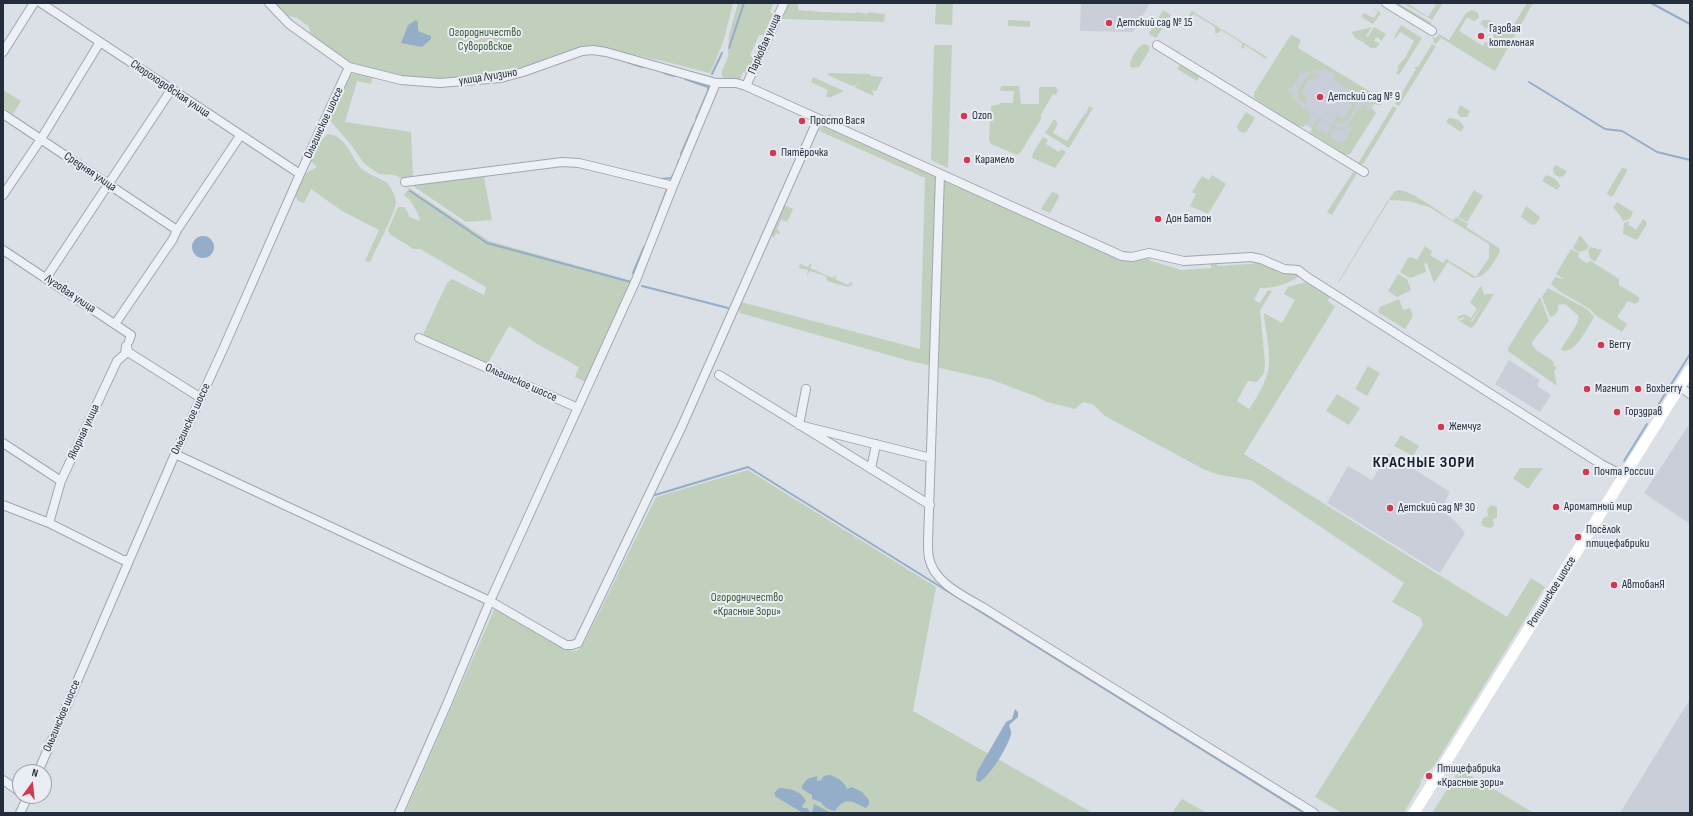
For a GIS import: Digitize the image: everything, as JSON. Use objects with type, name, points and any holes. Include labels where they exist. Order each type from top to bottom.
[{"type":"main road","name":"Ропшинское шоссе","points":[[1414,813],[1690,370]]},
{"type":"street","points":[[3,52],[34,3]]},
{"type":"street","name":"Скороходовская улица","points":[[41,3],[240,136],[300,174]]},
{"type":"street","name":"улица Луизино","points":[[269,3],[289,24],[349,67],[401,80],[440,83],[501,78],[523,72],[582,51],[593,50],[606,52],[716,84],[736,83],[746,86],[1122,256],[1132,257],[1149,253],[1184,261],[1251,257],[1261,259],[1284,269],[1298,270],[1307,278],[1601,464],[1624,476]]},
{"type":"street","name":"Парковая улица","points":[[746,86],[784,3]]},
{"type":"street","points":[[1386,3],[1432,31]]},
{"type":"street","points":[[3,195],[41,139],[100,42]]},
{"type":"street","points":[[1157,45],[1364,172]]},
{"type":"street","name":"Ольгинское шоссе","points":[[41,764],[175,454],[349,67]]},
{"type":"street","points":[[399,813],[490,601],[636,280],[673,186],[716,84]]},
{"type":"street","points":[[46,278],[171,90]]},
{"type":"street","name":"Средняя улица","points":[[3,114],[177,230]]},
{"type":"street","points":[[175,454],[490,601],[566,645],[572,646],[578,642],[682,426],[818,119]]},
{"type":"street","points":[[115,324],[173,239],[177,230],[240,136]]},
{"type":"street","points":[[404,182],[562,162],[579,163],[673,186]]},
{"type":"street","points":[[940,174],[929,558],[937,576],[950,586],[1314,813]]},
{"type":"street","name":"Луговая улица","points":[[3,250],[131,335],[128,343],[128,352],[201,398]]},
{"type":"street","name":"Ольгинское шоссе","points":[[420,338],[578,408]]},
{"type":"street","name":"Якорная улица","points":[[49,523],[62,481],[117,361],[125,354],[128,343]]},
{"type":"street","points":[[719,375],[930,506]]},
{"type":"street","points":[[1680,387],[1690,394]]},
{"type":"street","points":[[799,425],[806,389]]},
{"type":"street","points":[[799,425],[931,458]]},
{"type":"street","points":[[3,443],[62,481]]},
{"type":"street","points":[[871,469],[876,444]]},
{"type":"street","points":[[3,505],[49,523],[123,560],[129,560]]},
{"type":"street","points":[[3,780],[12,786]]},
{"type":"shaded area","name":"Детский сад № 15","points":[[1081,3],[1150,3],[1133,32],[1080,31]]},
{"type":"shaded area","name":"Детский сад № 9","points":[[1297,47],[1376,102],[1342,147],[1265,100]]},
{"type":"shaded area","points":[[1509,360],[1540,380],[1537,386],[1551,395],[1540,412],[1495,384]]},
{"type":"shaded area","points":[[1690,423],[1690,524],[1644,493]]},
{"type":"shaded area","name":"Детский сад № 30","points":[[1389,453],[1450,492],[1446,499],[1445,513],[1455,521],[1465,533],[1440,573],[1327,503],[1348,466],[1372,480]]},
{"type":"shaded area","points":[[1690,699],[1690,813],[1620,813]]},
{"type":"green space","name":"Огородничество Суворовское","points":[[273,3],[733,3],[724,39],[711,72],[709,73],[603,48],[504,73],[486,76],[427,80],[426,78],[409,78],[358,67],[311,36],[309,27],[297,18],[285,15]]},
{"type":"green space","points":[[738,3],[774,3],[770,12],[774,14],[765,35],[759,35],[750,55],[754,58],[747,74],[743,72],[740,80],[724,79],[722,76],[722,71],[728,57],[729,35]]},
{"type":"green space","points":[[789,3],[798,3],[798,10],[834,13],[857,12],[868,14],[868,12],[885,14],[884,22],[783,19]]},
{"type":"green space","points":[[936,3],[953,3],[952,25],[935,24]]},
{"type":"green space","points":[[1398,3],[1432,23],[1430,25],[1427,24],[1399,6]]},
{"type":"green space","points":[[1403,3],[1407,3],[1428,17],[1437,3],[1443,3],[1432,20]]},
{"type":"green space","points":[[1527,3],[1533,3],[1495,71],[1441,38],[1436,44],[1433,42],[1434,40],[1432,37],[1436,38],[1439,34],[1449,40],[1466,13],[1472,10],[1478,13],[1479,18],[1474,21],[1467,17],[1459,31],[1483,46],[1485,42],[1491,43],[1494,36],[1491,31],[1480,24],[1483,20],[1489,20],[1510,31]]},
{"type":"green space","points":[[1369,5],[1381,13],[1373,24],[1361,17],[1364,13],[1374,18],[1378,12]]},
{"type":"green space","points":[[1163,10],[1171,15],[1156,38],[1149,33]]},
{"type":"green space","points":[[1192,11],[1267,57],[1266,59],[1245,45],[1243,49],[1241,48],[1242,43],[1221,30],[1218,33],[1215,33],[1215,27],[1194,14],[1190,17],[1189,15]]},
{"type":"green space","points":[[1008,20],[1030,21],[1030,27],[1008,26]]},
{"type":"green space","points":[[1401,25],[1422,38],[1399,75],[1396,73],[1399,69],[1397,67],[1405,58],[1414,41],[1400,32],[1396,38],[1394,37]]},
{"type":"green space","points":[[1372,27],[1366,36],[1368,37],[1374,27],[1386,34],[1381,42],[1381,40],[1376,37],[1374,41],[1380,43],[1376,48],[1371,48],[1363,41],[1362,42],[1353,36],[1352,32]]},
{"type":"green space","points":[[1292,35],[1301,40],[1298,48],[1384,100],[1381,105],[1372,104],[1333,80],[1336,75],[1324,68],[1321,72],[1312,70],[1304,74],[1299,71],[1298,74],[1300,75],[1292,88],[1289,87],[1287,91],[1302,106],[1301,109],[1303,110],[1304,108],[1310,112],[1311,117],[1304,127],[1296,125],[1257,100],[1254,97],[1254,93]]},
{"type":"green space","points":[[1144,44],[1149,46],[1149,51],[1139,67],[1132,68],[1130,63],[1133,56],[1139,47]]},
{"type":"green space","points":[[1432,44],[1436,46],[1399,106],[1395,104],[1398,98],[1396,96],[1400,96],[1416,69],[1414,67],[1418,67]]},
{"type":"green space","points":[[934,45],[952,45],[948,168],[931,160]]},
{"type":"green space","points":[[1182,65],[1198,75],[1199,78],[1197,81],[1177,69]]},
{"type":"green space","points":[[357,72],[373,77],[371,84],[357,81],[345,122],[411,132],[413,177],[403,179],[394,175],[379,174],[370,168],[363,162],[330,120],[334,105],[350,75]]},
{"type":"green space","points":[[829,73],[870,74],[871,76],[883,77],[876,91],[872,90],[874,96],[854,87],[859,84],[852,86],[828,75]]},
{"type":"green space","points":[[1314,73],[1319,75],[1317,78],[1310,78],[1301,93],[1308,98],[1305,104],[1298,98],[1298,91],[1304,80]]},
{"type":"green space","points":[[813,77],[844,91],[829,98],[826,96],[828,90],[811,82]]},
{"type":"green space","points":[[1001,86],[1019,86],[1021,104],[1039,104],[1039,89],[1041,87],[1055,87],[1058,90],[1056,95],[1053,94],[1040,116],[1042,117],[1021,152],[1017,155],[991,144],[989,140],[991,106],[1000,103],[1013,103],[1014,91],[1000,91]]},
{"type":"green space","points":[[3,90],[21,101],[13,114],[3,107]]},
{"type":"green space","points":[[1353,97],[1355,100],[1355,108],[1351,116],[1342,124],[1333,121],[1337,116],[1343,119],[1348,111],[1350,111],[1352,104],[1350,103]]},
{"type":"green space","points":[[1364,105],[1368,105],[1366,109],[1369,111],[1371,107],[1376,113],[1350,154],[1345,155],[1310,132],[1316,120],[1320,118],[1326,121],[1320,120],[1315,128],[1327,135],[1332,126],[1328,122],[1337,127],[1342,127],[1343,130],[1334,128],[1329,136],[1342,144],[1352,128],[1349,126],[1345,129],[1344,127],[1350,122],[1358,109]]},
{"type":"green space","points":[[1460,105],[1470,111],[1467,117],[1461,117],[1457,113]]},
{"type":"green space","points":[[1089,106],[1093,108],[1069,148],[1045,133],[1054,119],[1058,123],[1053,133],[1067,141],[1085,113],[1086,114]]},
{"type":"green space","points":[[1393,106],[1397,108],[1364,163],[1359,165],[1359,162]]},
{"type":"green space","points":[[1246,112],[1255,118],[1247,131],[1243,133],[1238,130],[1237,126]]},
{"type":"green space","points":[[829,114],[851,124],[849,129],[827,119]]},
{"type":"green space","points":[[1449,118],[1456,119],[1461,123],[1464,127],[1461,132],[1446,122]]},
{"type":"green space","points":[[825,125],[1126,261],[1147,255],[1147,258],[1152,261],[1181,270],[1211,268],[1211,263],[1215,261],[1218,266],[1262,263],[1298,273],[1300,276],[1286,283],[1270,288],[1260,288],[1254,300],[1260,303],[1268,290],[1272,291],[1260,310],[1265,364],[1264,373],[1257,382],[1248,381],[1237,401],[1249,409],[1262,387],[1269,366],[1269,351],[1264,313],[1282,323],[1295,300],[1284,294],[1288,287],[1306,282],[1330,296],[1328,301],[1335,307],[1244,454],[1507,617],[1531,578],[1545,587],[1434,766],[1427,771],[1420,782],[1421,783],[1404,813],[1342,813],[1315,797],[1423,625],[1421,618],[1392,602],[1404,583],[1251,480],[1220,475],[1205,470],[1105,416],[1094,405],[1083,402],[1075,409],[1047,402],[992,380],[906,360],[740,313],[738,307],[741,302],[920,349],[925,178],[819,131],[821,127]]},
{"type":"green space","points":[[328,134],[334,135],[343,142],[361,168],[387,183],[395,198],[395,208],[370,262],[365,261],[379,230],[342,211],[311,189],[304,203],[298,201],[295,195],[301,178],[317,167],[311,161],[320,142]]},
{"type":"green space","points":[[1043,137],[1048,140],[1046,144],[1059,152],[1061,149],[1066,152],[1055,168],[1032,158],[1033,153]]},
{"type":"green space","points":[[1555,165],[1567,171],[1564,176],[1559,177],[1554,174],[1553,169]]},
{"type":"green space","points":[[1622,168],[1627,169],[1627,171],[1613,196],[1610,196],[1607,193]]},
{"type":"green space","points":[[1354,171],[1356,172],[1356,175],[1332,215],[1327,212]]},
{"type":"green space","points":[[483,175],[492,220],[466,222],[413,186],[413,183]]},
{"type":"green space","points":[[1212,175],[1226,184],[1208,214],[1190,206],[1196,194],[1192,192],[1202,176],[1209,180]]},
{"type":"green space","points":[[1546,175],[1558,182],[1560,186],[1557,190],[1542,181]]},
{"type":"green space","points":[[409,188],[489,241],[632,281],[586,382],[575,377],[579,367],[539,345],[509,326],[486,366],[424,337],[424,332],[447,283],[452,279],[484,295],[486,287],[420,249],[413,249],[389,233],[388,230],[398,207],[404,207],[408,212],[409,217],[420,221],[414,207],[404,195]]},
{"type":"green space","points":[[1399,190],[1418,198],[1453,221],[1456,217],[1468,224],[1466,227],[1499,248],[1500,252],[1489,269],[1482,275],[1478,277],[1473,278],[1448,262],[1434,283],[1427,263],[1424,264],[1426,272],[1410,278],[1400,272],[1408,258],[1411,257],[1417,260],[1425,246],[1432,251],[1430,255],[1443,263],[1446,259],[1476,277],[1489,258],[1489,244],[1429,207],[1408,201],[1389,199],[1395,191]]},
{"type":"green space","points":[[1474,190],[1483,196],[1467,222],[1458,217]]},
{"type":"green space","points":[[1052,192],[1058,194],[1059,197],[1050,213],[1041,209]]},
{"type":"green space","points":[[1388,200],[1389,201],[1338,282]]},
{"type":"green space","points":[[1617,202],[1633,212],[1630,219],[1623,221],[1620,215],[1613,208]]},
{"type":"green space","points":[[785,205],[793,209],[787,222],[781,220],[777,229],[780,232],[779,234],[776,233],[774,238],[772,235]]},
{"type":"green space","points":[[1526,206],[1539,216],[1540,218],[1536,224],[1532,225],[1521,217]]},
{"type":"green space","points":[[1643,219],[1647,224],[1637,240],[1623,234],[1624,223],[1629,221],[1628,224],[1636,230]]},
{"type":"green space","points":[[1580,235],[1589,246],[1586,250],[1579,252],[1573,248]]},
{"type":"green space","points":[[1590,247],[1602,250],[1595,262],[1590,258],[1588,251]]},
{"type":"green space","points":[[1571,249],[1579,253],[1578,257],[1586,263],[1591,261],[1619,279],[1619,285],[1639,297],[1639,301],[1635,304],[1628,301],[1617,317],[1627,324],[1622,332],[1595,315],[1590,309],[1559,291],[1551,284],[1555,277],[1564,279],[1556,274]]},
{"type":"green space","points":[[810,263],[812,264],[810,268],[833,278],[836,274],[835,279],[848,285],[852,281],[852,285],[848,287],[827,281],[826,276],[810,271],[807,276],[808,270],[799,268],[800,264],[808,267]]},
{"type":"green space","points":[[1398,274],[1407,279],[1411,290],[1397,297],[1388,291]]},
{"type":"green space","points":[[1481,286],[1484,296],[1485,294],[1494,294],[1474,326],[1471,328],[1459,321],[1465,318],[1463,317],[1458,320],[1457,317],[1464,314],[1471,318],[1477,309],[1470,302]],"holes":[[[1483,304],[1472,322],[1465,318],[1471,321]]]},
{"type":"green space","points":[[1548,288],[1587,309],[1594,317],[1577,344],[1568,350],[1563,351],[1561,349],[1577,324],[1579,316],[1565,304],[1558,305],[1557,313],[1550,317],[1542,297]]},
{"type":"green space","points":[[1540,297],[1549,321],[1532,342],[1532,345],[1554,363],[1553,365],[1557,368],[1554,371],[1557,386],[1508,351],[1508,348]]},
{"type":"green space","points":[[1399,299],[1403,310],[1410,308],[1413,316],[1405,329],[1378,312],[1380,307]]},
{"type":"green space","points":[[1368,366],[1380,373],[1367,396],[1355,389]]},
{"type":"green space","points":[[1337,394],[1360,408],[1349,425],[1326,411]]},
{"type":"green space","points":[[1401,435],[1419,446],[1413,456],[1394,446]]},
{"type":"green space","points":[[1520,468],[1543,468],[1528,489],[1513,478]]},
{"type":"green space","name":"Огородничество «Красные Зори»","points":[[748,470],[936,587],[913,711],[1093,813],[405,813],[495,608],[501,608],[566,650],[577,651],[584,643],[656,497]]},
{"type":"green space","points":[[1491,505],[1497,507],[1497,518],[1493,519],[1494,526],[1490,528],[1483,526],[1481,523],[1483,518],[1488,516],[1487,510]]},
{"type":"green space","points":[[1460,769],[1534,813],[1432,813]]},
{"type":"green space","points":[[1182,799],[1207,813],[1172,813]]},
{"type":"water","points":[[416,20],[418,23],[418,31],[431,36],[431,39],[422,47],[401,43],[408,25]]},
{"type":"water","points":[[203,236],[207,237],[213,243],[213,251],[207,257],[203,258],[199,257],[193,251],[192,247],[193,243],[199,237]]},
{"type":"water","points":[[1015,709],[1018,712],[1018,717],[1009,725],[1011,733],[1007,746],[993,768],[979,782],[976,780],[977,772],[1006,722],[1012,719]]},
{"type":"water","points":[[829,775],[840,780],[847,789],[852,787],[862,792],[869,800],[869,804],[866,808],[853,802],[846,801],[842,803],[835,811],[830,810],[821,802],[812,799],[812,795],[802,789],[802,786],[807,779],[817,776],[817,781],[821,780],[824,776]]},
{"type":"water","points":[[779,788],[791,789],[798,792],[806,801],[802,806],[803,808],[807,808],[812,813],[803,813],[776,797],[774,793]]},
{"type":"water","points":[[814,804],[831,813],[812,813]]},
{"type":"waterway","points":[[729,48],[744,3]]},
{"type":"waterway","points":[[1651,3],[1690,24]]},
{"type":"waterway","points":[[712,74],[722,53]]},
{"type":"waterway","points":[[627,62],[642,67]]},
{"type":"waterway","points":[[664,73],[674,76]]},
{"type":"waterway","points":[[685,79],[708,87],[708,91],[696,119]]},
{"type":"waterway","points":[[1529,82],[1605,129],[1622,131],[1657,152],[1690,160]]},
{"type":"waterway","points":[[681,154],[694,124]]},
{"type":"waterway","points":[[677,166],[679,160]]},
{"type":"waterway","points":[[661,179],[671,178],[675,172]]},
{"type":"waterway","points":[[648,239],[667,189]]},
{"type":"waterway","points":[[410,191],[487,243],[631,282]]},
{"type":"waterway","points":[[633,273],[644,247]]},
{"type":"waterway","points":[[642,286],[728,308]]},
{"type":"waterway","points":[[1652,415],[1690,354]]},
{"type":"waterway","points":[[1624,461],[1647,424]]},
{"type":"waterway","points":[[655,495],[748,467],[1304,813]]},
{"type":"place","name":"Детский сад № 15","points":[[1109,23]]},
{"type":"place","name":"Газовая котельная","points":[[1481,36]]},
{"type":"place","name":"Детский сад № 9","points":[[1320,97]]},
{"type":"place","name":"Ozon","points":[[964,116]]},
{"type":"place","name":"Просто Вася","points":[[802,121]]},
{"type":"place","name":"Пятёрочка","points":[[773,153]]},
{"type":"place","name":"Карамель","points":[[967,160]]},
{"type":"place","name":"Дон Батон","points":[[1158,219]]},
{"type":"place","name":"Berry","points":[[1601,345]]},
{"type":"place","name":"Магнит","points":[[1587,389]]},
{"type":"place","name":"Boxberry","points":[[1638,389]]},
{"type":"place","name":"Горздрав","points":[[1617,412]]},
{"type":"place","name":"Жемчуг","points":[[1441,427]]},
{"type":"place","name":"Почта России","points":[[1586,472]]},
{"type":"place","name":"Ароматный мир","points":[[1556,507]]},
{"type":"place","name":"Детский сад № 30","points":[[1390,508]]},
{"type":"place","name":"Посёлок птицефабрики","points":[[1578,537]]},
{"type":"place","name":"АвтобанЯ","points":[[1614,585]]},
{"type":"place","name":"Птицефабрика «Красные зори»","points":[[1429,776]]},
{"type":"district","name":"КРАСНЫЕ ЗОРИ","points":[[1424,463]]}]
